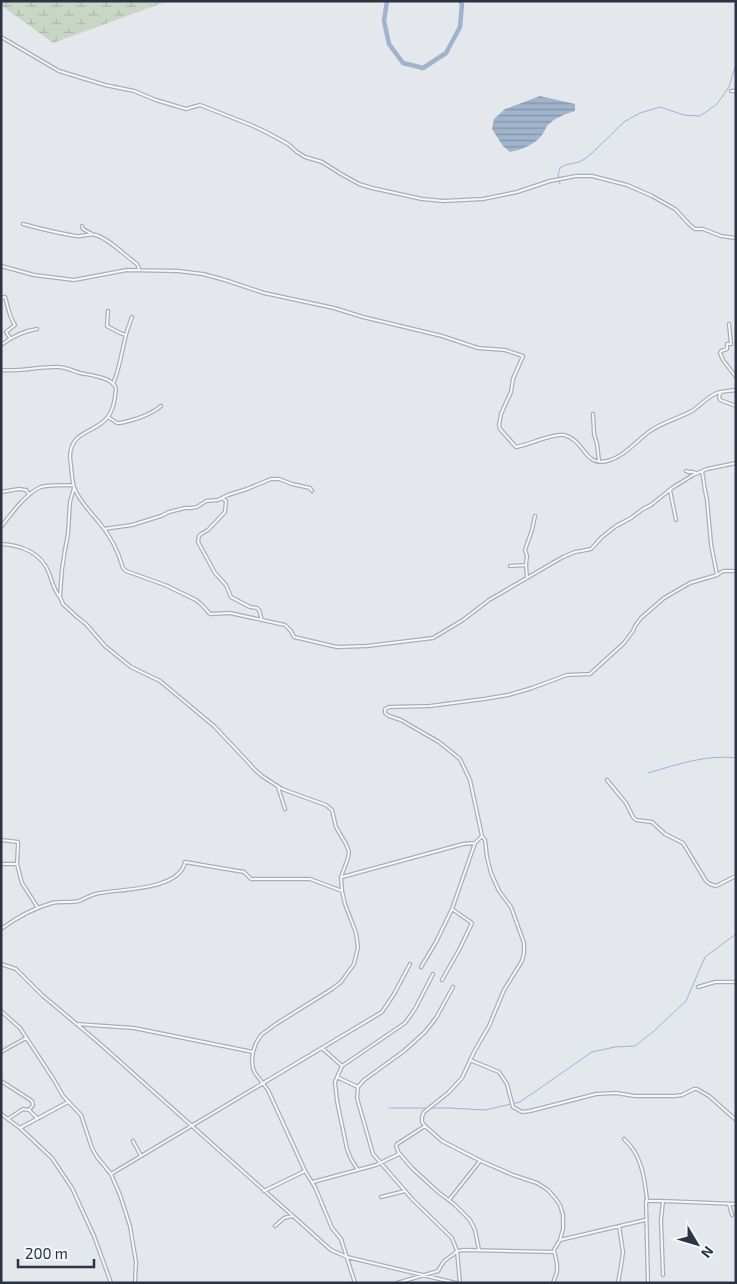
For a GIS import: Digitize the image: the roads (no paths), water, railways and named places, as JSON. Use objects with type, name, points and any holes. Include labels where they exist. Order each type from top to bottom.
[{"type":"street","points":[[1,37],[59,71],[105,85],[134,91],[186,109],[200,105],[266,132],[288,144],[305,157],[322,162],[359,184],[372,188],[422,199],[444,201],[506,195],[568,177],[592,176],[627,185],[652,196],[675,209],[695,229],[703,229],[721,236],[736,238]]},
{"type":"street","points":[[731,91],[736,91]]},
{"type":"street","points":[[23,224],[78,236],[92,234]]},
{"type":"street","points":[[82,226],[83,230],[100,237],[138,264],[139,269]]},
{"type":"street","points":[[1,266],[34,275],[74,280],[139,269],[203,274],[264,293],[334,308],[442,336],[478,348],[505,350],[523,356],[513,379],[511,392],[500,420],[500,429],[516,447],[554,436],[567,436],[579,444],[585,454],[599,462],[616,458],[652,430],[692,410],[721,392],[736,390]]},
{"type":"street","points":[[1,298],[5,297],[8,311],[15,324],[6,332],[10,338]]},
{"type":"street","points":[[108,311],[107,326],[117,333],[126,336]]},
{"type":"street","points":[[132,317],[114,384],[116,390],[110,413],[100,424],[81,435],[74,444],[70,455],[74,488],[114,544],[123,568],[126,571],[165,585],[196,600],[210,614],[230,613],[285,625],[294,637],[337,647],[367,646],[430,639],[463,620],[489,600],[562,556],[591,549],[602,536],[651,505],[683,480],[702,471],[736,463]]},
{"type":"street","points":[[728,324],[731,344],[727,344],[727,348],[720,353],[736,377]]},
{"type":"street","points":[[1,345],[22,332],[37,329]]},
{"type":"street","points":[[1,370],[56,367],[105,379],[114,384]]},
{"type":"street","points":[[721,392],[720,400],[736,406]]},
{"type":"street","points":[[108,417],[120,424],[144,417],[161,406]]},
{"type":"street","points":[[593,414],[599,462]]},
{"type":"street","points":[[686,471],[695,474]]},
{"type":"street","points":[[702,471],[711,544],[717,575]]},
{"type":"street","points":[[104,529],[132,525],[169,512],[197,507],[206,502],[247,490],[271,479],[279,479],[310,488],[312,491]]},
{"type":"street","points":[[1,527],[30,494],[41,487],[73,485]]},
{"type":"street","points":[[60,597],[70,502],[74,488]]},
{"type":"street","points":[[1,492],[19,489],[26,490],[30,494]]},
{"type":"street","points":[[670,490],[676,520]]},
{"type":"street","points":[[222,498],[226,501],[226,512],[199,536],[198,542],[215,573],[226,585],[231,597],[247,606],[257,608],[262,621]]},
{"type":"street","points":[[527,578],[527,556],[525,550],[535,516]]},
{"type":"street","points":[[1,544],[10,544],[40,558],[46,566],[53,586],[65,607],[86,624],[105,646],[130,667],[160,682],[204,717],[258,773],[278,787],[326,805],[332,810],[336,827],[349,852],[342,877],[342,891],[356,933],[358,947],[354,964],[341,982],[332,990],[261,1035],[253,1052],[253,1068],[268,1090],[332,1228],[340,1239],[355,1283]]},
{"type":"street","points":[[510,566],[526,565]]},
{"type":"street","points":[[553,1283],[557,1272],[554,1252],[563,1229],[564,1215],[560,1205],[548,1190],[538,1183],[480,1160],[442,1141],[422,1122],[424,1112],[462,1078],[489,1026],[504,990],[522,961],[525,949],[511,907],[499,891],[491,873],[470,780],[460,759],[439,742],[402,720],[388,716],[385,709],[388,707],[430,706],[491,698],[544,684],[567,675],[590,674],[624,644],[641,618],[659,601],[690,583],[723,572],[736,571]]},
{"type":"street","points":[[607,780],[636,820],[652,822],[665,834],[684,843],[706,881],[710,884],[716,886],[736,876]]},
{"type":"street","points":[[278,787],[285,809]]},
{"type":"street","points":[[421,967],[452,909],[475,843],[482,836]]},
{"type":"street","points":[[1,840],[18,842],[17,864],[22,883],[38,908]]},
{"type":"street","points":[[342,877],[463,844],[475,843]]},
{"type":"street","points":[[1,929],[38,908],[59,902],[78,901],[101,892],[140,889],[152,886],[178,875],[185,862],[244,872],[251,879],[310,878],[342,891]]},
{"type":"street","points":[[1,864],[17,864]]},
{"type":"street","points":[[442,980],[472,923],[452,909]]},
{"type":"street","points":[[1,964],[16,969],[42,995],[331,1250],[347,1257],[456,1283]]},
{"type":"street","points":[[111,1174],[382,1012],[410,964]]},
{"type":"street","points":[[358,1170],[351,1159],[342,1130],[335,1088],[337,1077],[342,1066],[405,1023],[415,1008],[432,974]]},
{"type":"street","points":[[698,987],[715,982],[736,982]]},
{"type":"street","points":[[452,987],[439,1014],[425,1032],[404,1051],[369,1076],[358,1087],[358,1098],[372,1152],[421,1209],[452,1238],[457,1251],[460,1283]]},
{"type":"street","points":[[1,1011],[20,1028],[68,1102],[83,1119],[92,1148],[111,1174],[130,1226],[136,1262],[135,1283]]},
{"type":"street","points":[[76,1024],[134,1028],[253,1052]]},
{"type":"street","points":[[1,1052],[26,1038]]},
{"type":"street","points":[[322,1048],[342,1066]]},
{"type":"street","points":[[470,1060],[499,1072],[507,1084],[513,1107],[522,1112],[596,1094],[616,1093],[635,1096],[675,1096],[697,1089],[709,1096],[736,1120]]},
{"type":"street","points":[[337,1077],[358,1087]]},
{"type":"street","points":[[1,1081],[32,1101],[33,1105],[29,1110]]},
{"type":"street","points":[[20,1128],[68,1102]]},
{"type":"street","points":[[8,1120],[23,1109],[29,1110],[37,1118]]},
{"type":"street","points":[[1,1114],[20,1128],[52,1158],[72,1188],[94,1236],[111,1283]]},
{"type":"street","points":[[425,1126],[396,1144],[396,1146],[399,1153],[412,1168],[473,1224],[478,1250]]},
{"type":"street","points":[[624,1139],[633,1149],[644,1177],[647,1200],[648,1283]]},
{"type":"street","points":[[133,1141],[141,1156]]},
{"type":"street","points":[[312,1182],[382,1163],[399,1153]]},
{"type":"street","points":[[449,1200],[480,1160]]},
{"type":"street","points":[[264,1191],[305,1171]]},
{"type":"street","points":[[380,1197],[405,1191]]},
{"type":"street","points":[[647,1200],[736,1204]]},
{"type":"street","points":[[663,1201],[661,1220],[663,1275]]},
{"type":"street","points":[[729,1204],[732,1215]]},
{"type":"street","points":[[275,1226],[284,1218],[292,1216]]},
{"type":"street","points":[[560,1240],[646,1219]]},
{"type":"street","points":[[618,1283],[622,1252],[619,1226]]},
{"type":"street","points":[[397,1283],[438,1271],[444,1261],[457,1251],[554,1252]]},
{"type":"water","points":[[540,96],[575,104],[575,111],[553,121],[547,126],[543,134],[531,144],[510,152],[503,146],[492,129],[494,119],[505,109]]},
{"type":"waterway","points":[[387,1],[384,21],[389,44],[403,63],[423,68],[446,53],[460,27],[462,4],[460,1]]},
{"type":"waterway","points":[[560,184],[558,175],[560,168],[586,158],[624,122],[640,113],[660,107],[684,115],[700,116],[717,104],[729,87],[736,63]]},
{"type":"waterway","points":[[648,773],[703,759],[736,758]]},
{"type":"waterway","points":[[389,1108],[485,1110],[520,1102],[592,1052],[615,1047],[635,1046],[686,1001],[705,957],[736,934]]}]
